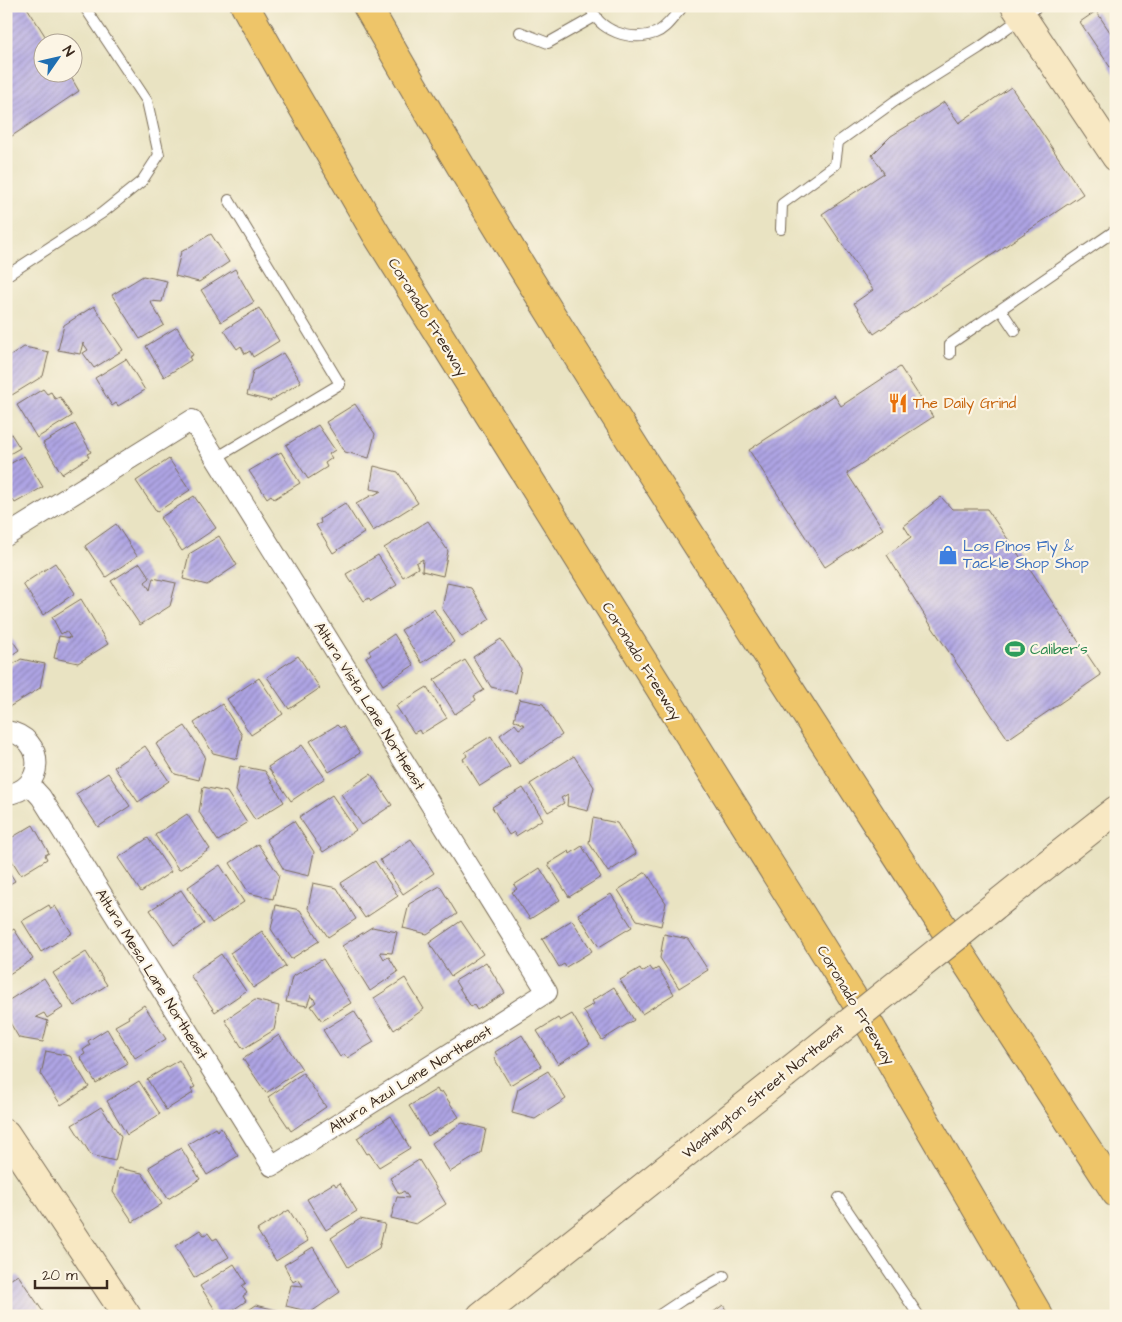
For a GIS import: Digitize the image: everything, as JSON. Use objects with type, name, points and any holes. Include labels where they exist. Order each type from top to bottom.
[{"type":"highway","name":"Coronado Freeway","points":[[245,6],[374,232],[862,1012],[1039,1316]]},
{"type":"highway","points":[[367,6],[482,201],[615,416],[949,938],[1116,1193]]},
{"type":"street","points":[[1025,10],[1116,157]]},
{"type":"street","name":"Altura Vista Lane Northeast","points":[[6,536],[192,420],[547,992]]},
{"type":"street","points":[[6,731],[15,732],[25,738],[32,746],[36,755],[37,765],[29,784],[12,794],[6,794]]},
{"type":"street","name":"Altura Mesa Lane Northeast","points":[[29,784],[40,797],[272,1166]]},
{"type":"street","name":"Washington Street Northeast","points":[[480,1316],[1116,810]]},
{"type":"street","name":"Altura Azul Lane Northeast","points":[[272,1166],[547,992]]},
{"type":"street","points":[[6,1134],[127,1316]]},
{"type":"lane","points":[[6,276],[102,213],[142,181],[159,154],[147,101],[84,6]]},
{"type":"lane","points":[[590,6],[604,26],[623,35],[638,37],[655,33],[665,27],[680,10],[681,6]]},
{"type":"lane","points":[[781,229],[782,204],[835,165],[838,142],[895,101],[979,48],[1025,10]]},
{"type":"lane","points":[[520,32],[548,43],[596,16]]},
{"type":"lane","points":[[216,458],[340,384],[229,200]]},
{"type":"lane","points":[[950,354],[950,344],[1116,230]]},
{"type":"lane","points":[[1001,310],[1015,331]]},
{"type":"lane","points":[[839,1198],[919,1316]]},
{"type":"lane","points":[[658,1316],[724,1276]]},
{"type":"building","points":[[6,6],[26,6],[43,32],[32,32],[32,82],[74,82],[79,91],[6,140]]},
{"type":"building","points":[[1096,11],[1116,41],[1116,76],[1080,22]]},
{"type":"building","points":[[1011,87],[1083,194],[874,334],[854,303],[873,290],[822,214],[884,173],[872,155],[891,136],[944,102],[959,123]]},
{"type":"building","points":[[211,234],[229,262],[199,282],[175,276],[181,252]]},
{"type":"building","points":[[235,269],[254,302],[221,322],[201,290]]},
{"type":"building","points":[[143,276],[167,281],[162,302],[150,301],[164,325],[140,339],[112,295]]},
{"type":"building","points":[[94,306],[123,350],[94,368],[83,353],[88,350],[83,343],[80,354],[58,350],[64,325]]},
{"type":"building","points":[[259,308],[279,341],[253,357],[250,351],[245,354],[241,346],[237,349],[224,330]]},
{"type":"building","points":[[177,327],[193,355],[189,357],[191,360],[164,377],[146,346]]},
{"type":"building","points":[[24,347],[49,352],[43,376],[12,395],[6,385],[6,359]]},
{"type":"building","points":[[283,353],[301,382],[270,401],[247,395],[253,371]]},
{"type":"building","points":[[126,359],[145,390],[118,406],[116,403],[112,406],[95,378]]},
{"type":"building","points":[[900,367],[933,417],[847,473],[883,529],[825,567],[749,450],[834,395],[841,406]]},
{"type":"building","points":[[43,389],[47,394],[51,392],[55,399],[60,397],[72,416],[37,438],[17,405]]},
{"type":"building","points":[[355,404],[375,434],[369,458],[345,452],[326,422]]},
{"type":"building","points":[[75,424],[91,452],[87,454],[89,457],[62,474],[43,443]]},
{"type":"building","points":[[318,425],[335,450],[329,454],[332,458],[325,463],[327,467],[308,479],[286,445]]},
{"type":"building","points":[[6,426],[20,448],[6,456]]},
{"type":"building","points":[[281,452],[300,483],[274,499],[271,495],[267,498],[249,471]]},
{"type":"building","points":[[24,456],[43,487],[15,503],[13,500],[10,502],[6,497],[6,466]]},
{"type":"building","points":[[169,459],[190,490],[157,512],[136,481]]},
{"type":"building","points":[[374,466],[398,472],[418,503],[373,531],[356,504],[381,491],[370,489]]},
{"type":"building","points":[[194,496],[216,528],[182,551],[160,518]]},
{"type":"building","name":"Caliber's","points":[[941,497],[952,509],[987,509],[1024,560],[1101,675],[1008,739],[930,624],[887,555],[911,537],[904,526]]},
{"type":"building","points":[[345,503],[364,533],[333,553],[316,525],[321,523],[320,519]]},
{"type":"building","points":[[428,521],[448,551],[443,576],[422,571],[423,559],[416,563],[418,568],[403,577],[384,548]]},
{"type":"building","points":[[116,524],[137,556],[106,577],[85,546]]},
{"type":"building","points":[[219,536],[237,565],[207,585],[183,579],[189,554]]},
{"type":"building","points":[[378,555],[397,585],[371,601],[369,598],[364,601],[346,574]]},
{"type":"building","points":[[55,563],[75,593],[43,615],[23,584]]},
{"type":"building","points":[[140,563],[150,578],[145,582],[150,590],[153,578],[176,583],[170,606],[140,625],[111,581]]},
{"type":"building","points":[[447,583],[471,588],[490,619],[462,637],[442,608]]},
{"type":"building","points":[[81,599],[108,644],[78,663],[54,658],[59,636],[71,638],[66,631],[61,634],[52,617]]},
{"type":"building","points":[[434,609],[454,642],[422,663],[401,630]]},
{"type":"building","points":[[6,631],[19,650],[6,659]]},
{"type":"building","points":[[394,634],[414,665],[383,685],[366,657],[371,654],[369,651]]},
{"type":"building","points":[[501,639],[521,669],[516,693],[491,687],[473,657]]},
{"type":"building","points":[[298,656],[320,688],[289,709],[267,677]]},
{"type":"building","points":[[21,659],[45,664],[40,688],[9,707],[6,704],[6,669]]},
{"type":"building","points":[[465,660],[484,690],[474,696],[476,700],[455,714],[434,680]]},
{"type":"building","points":[[259,678],[283,714],[251,735],[227,699]]},
{"type":"building","points":[[427,687],[447,718],[421,734],[419,730],[414,733],[396,706]]},
{"type":"building","points":[[519,699],[543,704],[562,735],[519,764],[500,735],[515,724],[519,729],[525,725],[514,720]]},
{"type":"building","points":[[222,704],[242,735],[237,759],[213,753],[194,723]]},
{"type":"building","points":[[337,725],[340,728],[343,726],[360,753],[329,772],[310,741]]},
{"type":"building","points":[[185,726],[205,756],[199,780],[175,774],[156,744]]},
{"type":"building","points":[[491,736],[510,767],[480,786],[463,759],[467,756],[465,752]]},
{"type":"building","points":[[302,745],[325,778],[291,801],[268,767]]},
{"type":"building","points":[[145,746],[169,781],[138,802],[114,767]]},
{"type":"building","points":[[574,756],[594,787],[588,811],[567,806],[568,794],[561,798],[564,803],[548,812],[530,784]]},
{"type":"building","points":[[240,766],[265,771],[284,802],[255,820],[236,791]]},
{"type":"building","points":[[108,773],[130,806],[98,827],[76,794]]},
{"type":"building","points":[[371,774],[392,805],[362,825],[341,794]]},
{"type":"building","points":[[203,787],[227,792],[247,823],[218,841],[199,812]]},
{"type":"building","points":[[523,788],[543,819],[516,836],[514,832],[509,835],[492,807]]},
{"type":"building","points":[[332,795],[356,830],[323,852],[299,817]]},
{"type":"building","points":[[187,814],[210,849],[179,870],[155,835]]},
{"type":"building","points":[[593,818],[617,823],[636,854],[608,872],[589,843]]},
{"type":"building","points":[[294,821],[314,852],[309,876],[284,870],[266,839]]},
{"type":"building","points":[[33,825],[49,853],[45,855],[47,859],[21,875],[6,851],[6,841]]},
{"type":"building","points":[[148,838],[171,872],[141,892],[118,858]]},
{"type":"building","points":[[411,839],[434,873],[403,894],[380,860]]},
{"type":"building","points":[[258,844],[279,875],[273,899],[249,893],[230,863]]},
{"type":"building","points":[[582,846],[601,877],[569,897],[548,864],[569,851],[570,854]]},
{"type":"building","points":[[375,861],[398,896],[365,918],[341,883]]},
{"type":"building","points":[[220,865],[244,902],[212,923],[188,887]]},
{"type":"building","points":[[6,867],[15,881],[6,886]]},
{"type":"building","points":[[540,868],[560,900],[530,919],[512,892],[517,889],[514,885]]},
{"type":"building","points":[[646,872],[666,903],[661,926],[637,920],[618,890]]},
{"type":"building","points":[[313,883],[337,888],[356,919],[328,937],[308,908]]},
{"type":"building","points":[[440,886],[457,914],[427,934],[403,928],[409,904]]},
{"type":"building","points":[[181,890],[204,924],[174,945],[150,910]]},
{"type":"building","points":[[611,894],[632,927],[599,947],[578,914]]},
{"type":"building","points":[[49,905],[51,909],[55,906],[72,933],[41,952],[22,921]]},
{"type":"building","points":[[276,905],[300,910],[319,941],[291,959],[271,929]]},
{"type":"building","points":[[572,920],[592,951],[566,967],[564,964],[559,967],[542,939]]},
{"type":"building","points":[[461,921],[483,954],[451,976],[429,943]]},
{"type":"building","points":[[372,927],[397,932],[392,953],[380,952],[384,959],[389,957],[398,972],[370,991],[342,946]]},
{"type":"building","points":[[14,929],[33,959],[6,976],[6,934]]},
{"type":"building","points":[[262,931],[286,966],[253,988],[230,953]]},
{"type":"building","points":[[664,934],[688,939],[708,970],[679,988],[660,958]]},
{"type":"building","points":[[86,952],[107,985],[74,1006],[53,973]]},
{"type":"building","points":[[221,954],[246,991],[215,1012],[190,975]]},
{"type":"building","points":[[323,959],[351,1003],[322,1021],[311,1006],[316,1002],[311,995],[307,1006],[286,1002],[292,977]]},
{"type":"building","points":[[486,962],[505,993],[477,1010],[474,1005],[471,1007],[455,981]]},
{"type":"building","points":[[650,967],[653,971],[658,968],[674,994],[642,1014],[620,980],[640,968],[642,972]]},
{"type":"building","points":[[44,978],[63,1008],[47,1018],[44,1013],[36,1017],[48,1021],[43,1042],[19,1038],[6,1016],[6,1002]]},
{"type":"building","points":[[405,978],[424,1009],[394,1030],[374,998]]},
{"type":"building","points":[[614,987],[634,1020],[602,1040],[583,1010],[594,1004],[592,1001]]},
{"type":"building","points":[[255,1000],[279,1006],[274,1030],[243,1049],[225,1020]]},
{"type":"building","points":[[144,1005],[166,1039],[135,1058],[115,1026],[129,1018],[128,1016]]},
{"type":"building","points":[[354,1011],[374,1042],[347,1058],[344,1054],[340,1057],[323,1030]]},
{"type":"building","points":[[572,1014],[590,1044],[558,1064],[537,1031],[558,1018],[560,1021]]},
{"type":"building","points":[[107,1029],[128,1064],[96,1083],[80,1057],[85,1054],[83,1050],[90,1045],[88,1041]]},
{"type":"building","points":[[279,1035],[302,1069],[266,1093],[243,1059]]},
{"type":"building","points":[[522,1035],[541,1066],[510,1085],[494,1058],[497,1055],[495,1052]]},
{"type":"building","points":[[46,1051],[70,1056],[89,1087],[61,1105],[41,1075]]},
{"type":"building","points":[[179,1060],[195,1087],[191,1089],[193,1093],[166,1110],[147,1079]]},
{"type":"building","points":[[548,1071],[566,1099],[535,1119],[512,1113],[518,1089]]},
{"type":"building","points":[[303,1073],[326,1107],[291,1131],[268,1097]]},
{"type":"building","points":[[139,1081],[160,1114],[127,1135],[107,1101]]},
{"type":"building","points":[[437,1089],[439,1093],[442,1091],[459,1117],[428,1136],[409,1106]]},
{"type":"building","points":[[101,1107],[121,1137],[115,1161],[91,1155],[72,1125]]},
{"type":"building","points":[[391,1116],[410,1148],[379,1167],[369,1153],[367,1154],[357,1138]]},
{"type":"building","points":[[462,1123],[486,1129],[481,1153],[450,1172],[432,1143]]},
{"type":"building","points":[[215,1128],[217,1131],[221,1128],[238,1156],[207,1175],[188,1144]]},
{"type":"building","points":[[181,1148],[200,1179],[168,1199],[149,1167]]},
{"type":"building","points":[[419,1160],[446,1204],[416,1224],[391,1218],[397,1197],[409,1198],[404,1191],[399,1194],[390,1178]]},
{"type":"building","points":[[118,1168],[142,1173],[162,1204],[133,1222],[113,1192]]},
{"type":"building","points":[[334,1183],[336,1186],[340,1183],[357,1211],[326,1230],[307,1199]]},
{"type":"building","points":[[289,1210],[308,1241],[276,1261],[257,1230]]},
{"type":"building","points":[[360,1219],[385,1224],[379,1248],[348,1267],[331,1238]]},
{"type":"building","points":[[200,1230],[204,1235],[208,1233],[213,1240],[217,1238],[229,1257],[194,1278],[175,1246]]},
{"type":"building","points":[[313,1247],[340,1292],[311,1312],[286,1306],[291,1285],[303,1286],[298,1279],[293,1282],[284,1265]]},
{"type":"building","points":[[234,1264],[246,1283],[242,1286],[247,1293],[243,1296],[246,1301],[224,1316],[219,1316],[200,1286]]},
{"type":"building","points":[[18,1275],[46,1316],[6,1316],[6,1282]]},
{"type":"building","points":[[256,1305],[280,1311],[279,1316],[240,1316]]},
{"type":"building","points":[[723,1305],[730,1316],[708,1316]]},
{"type":"place","name":"The Daily Grind","points":[[898,403]]},
{"type":"place","name":"Los Pinos Fly & Tackle Shop Shop","points":[[948,555]]},
{"type":"place","name":"Caliber's","points":[[1015,649]]}]
